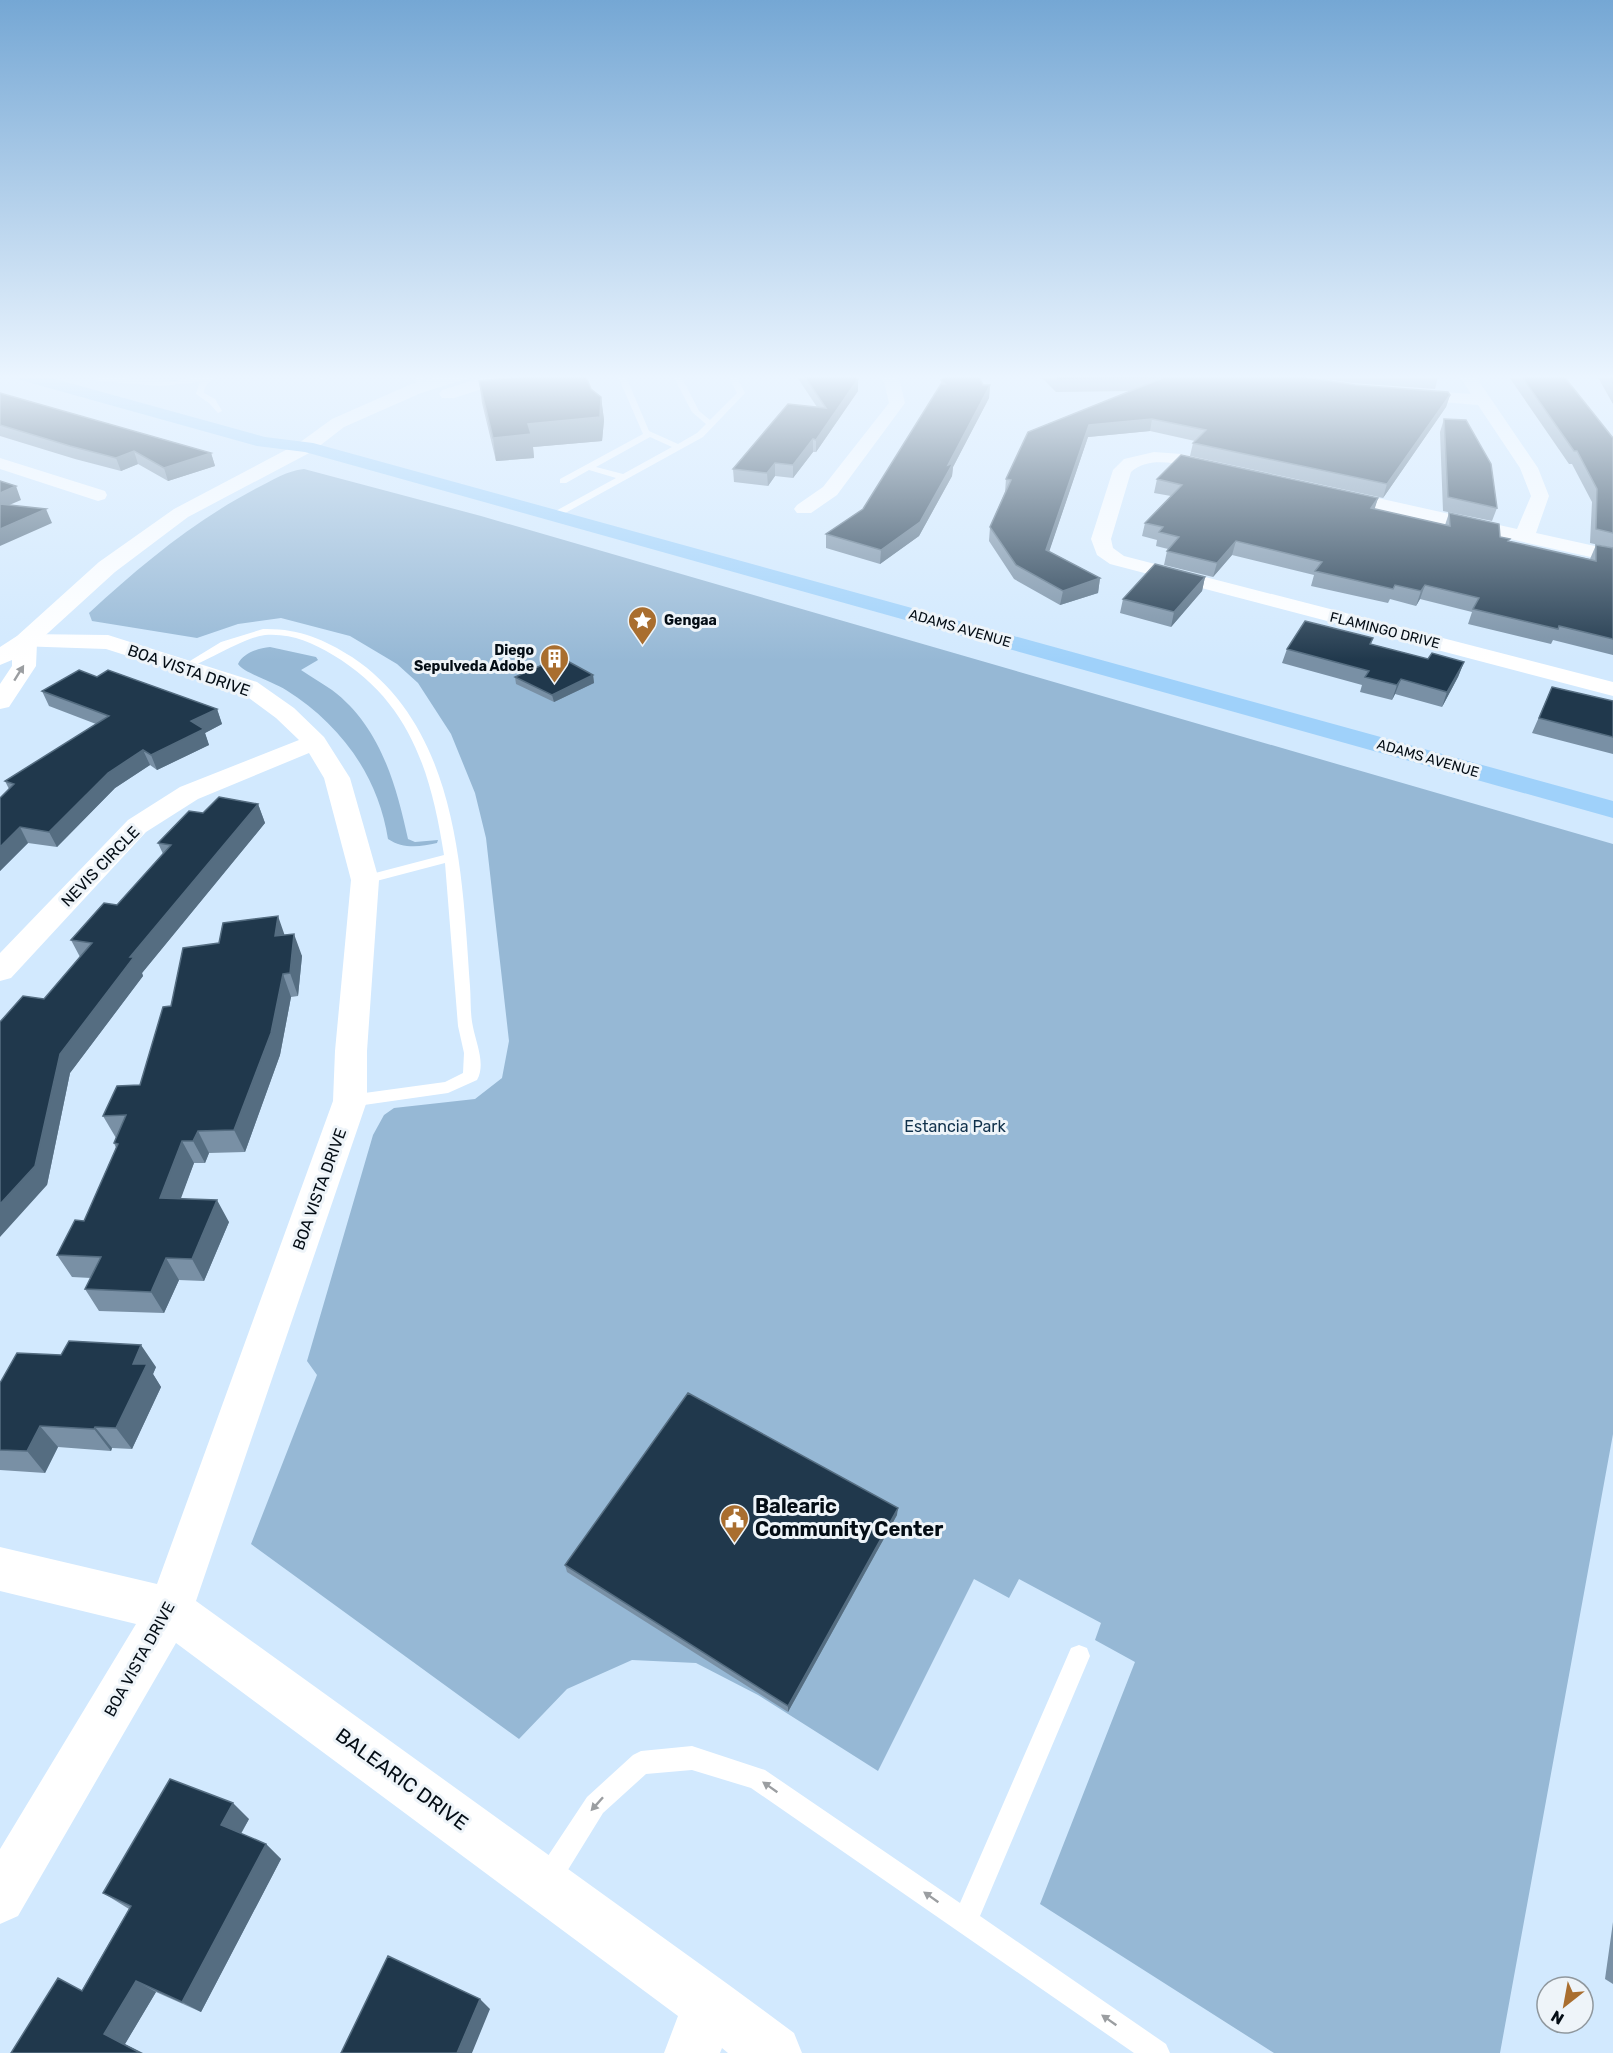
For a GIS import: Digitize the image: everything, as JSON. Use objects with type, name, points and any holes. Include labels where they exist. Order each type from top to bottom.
[{"type":"main road","name":"ADAMS AVENUE","points":[[390,470],[1613,810]]},
{"type":"street","points":[[21,470],[98,495]]},
{"type":"street","points":[[0,702],[24,666],[12,649],[107,567],[181,513],[263,470]]},
{"type":"street","points":[[804,509],[830,491],[846,470]]},
{"type":"street","name":"FLAMINGO DRIVE","points":[[1123,470],[1101,539],[1102,547],[1117,560],[1613,689]]},
{"type":"street","name":"FLAMINGO DRIVE","points":[[1223,470],[1239,473]]},
{"type":"street","points":[[1524,537],[1540,496],[1530,470]]},
{"type":"street","points":[[1320,491],[1613,556]]},
{"type":"street","name":"BOA VISTA DRIVE","points":[[0,1898],[170,1610],[350,1101],[351,1051],[365,880],[337,778],[315,742],[285,712],[249,687],[108,642],[12,649]]},
{"type":"street","name":"NEVIS CIRCLE","points":[[0,971],[137,826],[189,793],[315,742]]},
{"type":"street","name":"BALEARIC DRIVE","points":[[0,1569],[170,1610],[774,2053]]},
{"type":"street","points":[[692,2053],[710,2004]]},
{"type":"lane","points":[[563,481],[583,470]]},
{"type":"lane","points":[[598,470],[624,477]]},
{"type":"lane","points":[[555,515],[637,470]]},
{"type":"lane","points":[[185,667],[232,640],[265,632],[286,633],[317,641],[362,669],[385,690],[408,719],[427,761],[447,820],[465,1026],[472,1053],[471,1076],[448,1087],[350,1101]]},
{"type":"lane","points":[[365,880],[450,858]]},
{"type":"lane","points":[[966,1921],[1079,1656]]},
{"type":"lane","points":[[544,1884],[595,1805],[641,1763],[692,1758],[758,1778],[1157,2053]]},
{"type":"green space","name":"Estancia Park","points":[[307,470],[481,516],[1613,844],[1613,1434],[1500,2053],[1274,2053],[1040,1904],[1135,1662],[1095,1640],[1101,1623],[1019,1579],[1009,1598],[974,1579],[878,1771],[758,1695],[696,1663],[632,1660],[567,1689],[519,1739],[251,1544],[317,1375],[307,1361],[373,1135],[384,1115],[394,1108],[475,1099],[502,1078],[509,1041],[486,838],[475,793],[451,734],[418,683],[397,664],[350,636],[281,618],[238,624],[197,638],[92,621],[89,613],[148,561],[190,529],[234,501],[291,472]]},
{"type":"green space","points":[[270,647],[316,657],[318,660],[301,670],[349,704],[374,738],[391,777],[408,839],[415,842],[438,840],[437,843],[412,846],[388,839],[383,816],[366,773],[354,753],[339,735],[323,719],[286,690],[246,671],[238,664],[252,652]]},
{"type":"building","points":[[740,470],[770,470],[767,473]]},
{"type":"building","points":[[887,470],[949,470],[920,522],[881,550],[826,534],[863,509]]},
{"type":"building","points":[[1010,470],[1074,470],[1046,550],[1100,578],[1063,591],[1016,565],[990,527],[1011,480],[1006,479]]},
{"type":"building","points":[[1166,470],[1249,470],[1378,498],[1371,508],[1450,526],[1449,513],[1499,524],[1500,537],[1510,539],[1508,541],[1596,561],[1596,545],[1613,548],[1613,639],[1473,609],[1479,598],[1425,585],[1421,591],[1395,585],[1393,589],[1315,571],[1322,562],[1236,541],[1217,563],[1167,551],[1179,537],[1159,532],[1163,527],[1145,523],[1182,485],[1157,479]]},
{"type":"building","points":[[1320,470],[1397,470],[1387,484]]},
{"type":"building","points":[[1447,470],[1492,470],[1497,508],[1448,497]]},
{"type":"building","points":[[1587,470],[1613,470],[1613,533],[1596,529],[1597,489]]},
{"type":"building","points":[[0,481],[16,486],[0,493]]},
{"type":"building","points":[[0,504],[46,509],[0,529]]},
{"type":"building","points":[[1155,564],[1205,577],[1174,612],[1123,599]]},
{"type":"building","points":[[1305,621],[1373,638],[1370,644],[1428,659],[1432,653],[1464,662],[1447,692],[1401,679],[1397,685],[1365,677],[1369,671],[1287,649]]},
{"type":"building","name":"Diego Sepulveda Adobe","points":[[560,657],[593,675],[552,695],[515,677]]},
{"type":"building","points":[[79,670],[97,677],[108,670],[217,709],[191,721],[204,729],[151,755],[143,750],[108,773],[49,832],[20,827],[0,847],[0,798],[14,784],[5,781],[109,716],[42,691]]},
{"type":"building","points":[[1552,687],[1613,701],[1613,737],[1539,718]]},
{"type":"building","points":[[219,797],[258,804],[130,957],[134,957],[60,1054],[35,1166],[0,1204],[0,1022],[23,996],[44,999],[92,943],[71,940],[104,903],[117,905],[171,845],[158,843],[189,811],[203,813]]},
{"type":"building","points":[[278,916],[275,936],[294,934],[290,973],[283,974],[271,1033],[234,1130],[198,1131],[193,1141],[182,1141],[160,1198],[217,1200],[192,1259],[166,1258],[151,1292],[85,1289],[101,1257],[57,1255],[75,1220],[84,1221],[118,1144],[114,1143],[126,1115],[103,1116],[117,1086],[140,1085],[163,1007],[171,1006],[183,948],[219,943],[223,923]]},
{"type":"building","points":[[69,1341],[141,1345],[133,1364],[147,1364],[116,1428],[40,1426],[27,1451],[0,1450],[0,1383],[17,1353],[61,1355]]},
{"type":"building","name":"Balearic Community Center","points":[[688,1393],[898,1508],[788,1706],[565,1565]]},
{"type":"building","points":[[170,1779],[233,1803],[221,1825],[266,1844],[182,2002],[136,1981],[104,2034],[140,2053],[11,2053],[58,1978],[82,1991],[131,1906],[103,1893]]},
{"type":"building","points":[[388,1956],[480,1999],[457,2053],[341,2053]]},
{"type":"place","name":"Gengaa","points":[[643,646]]},
{"type":"place","name":"Diego Sepulveda Adobe","points":[[555,684]]},
{"type":"place","name":"Balearic Community Center","points":[[734,1544]]}]
